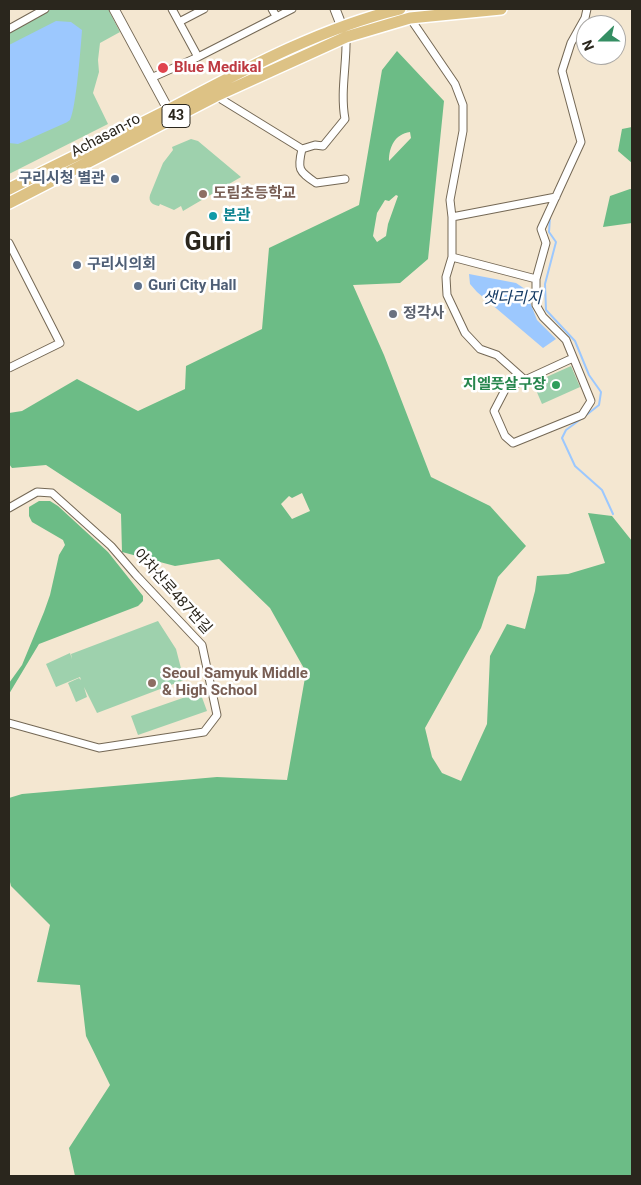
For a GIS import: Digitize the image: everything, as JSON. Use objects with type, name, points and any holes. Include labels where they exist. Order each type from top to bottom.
[{"type":"main road","name":"Achasan-ro","points":[[9,203],[344,32],[400,9]]},
{"type":"main road","name":"Achasan-ro","points":[[9,189],[168,110],[221,81],[302,43],[410,18],[501,9]]},
{"type":"street","points":[[9,28],[45,9]]},
{"type":"street","points":[[114,9],[168,110]]},
{"type":"street","points":[[172,9],[198,56]]},
{"type":"street","points":[[179,22],[204,9]]},
{"type":"street","points":[[272,9],[276,16]]},
{"type":"street","points":[[151,78],[292,9]]},
{"type":"street","points":[[216,96],[302,149],[315,145],[323,146],[345,119],[342,104],[347,54],[344,32],[335,9]]},
{"type":"street","points":[[573,358],[506,388],[494,411],[505,436],[513,443],[582,415],[591,401],[566,340],[543,317],[536,305],[536,279],[546,242],[541,230],[581,142],[562,71],[571,43],[585,18],[587,9]]},
{"type":"street","points":[[410,18],[455,84],[463,105],[463,131],[450,200],[452,256],[446,277],[447,295],[465,333],[480,349],[497,355],[525,380]]},
{"type":"street","points":[[302,149],[298,164],[301,172],[316,183],[345,179]]},
{"type":"street","points":[[452,217],[556,197]]},
{"type":"street","points":[[9,243],[60,343],[9,368]]},
{"type":"street","points":[[452,256],[536,279]]},
{"type":"street","name":"아차산로487번길","points":[[9,508],[37,492],[52,493],[111,546],[202,645],[217,715],[204,732],[99,748],[9,723]]},
{"type":"green space","points":[[50,9],[108,9],[120,32],[100,43],[99,72],[93,93],[108,124],[9,174],[9,31]]},
{"type":"green space","points":[[397,51],[444,101],[428,259],[400,283],[353,285],[384,355],[431,477],[490,506],[526,546],[498,577],[481,628],[425,728],[432,757],[442,773],[461,781],[487,724],[490,656],[507,624],[525,629],[537,576],[568,574],[605,563],[588,513],[612,516],[632,541],[632,1176],[75,1176],[69,1148],[110,1085],[86,1036],[80,985],[37,982],[50,925],[11,886],[9,878],[9,798],[22,794],[217,777],[287,780],[306,672],[270,608],[219,559],[175,566],[122,552],[121,514],[46,465],[12,468],[9,464],[9,413],[22,411],[77,379],[138,411],[185,389],[186,366],[262,329],[269,248],[359,205],[382,70]],"holes":[[[410,132],[411,138],[389,161],[390,151],[394,142],[400,135]],[[396,195],[398,196],[388,224],[386,236],[377,242],[373,236],[377,213],[385,200],[389,201]],[[302,493],[310,511],[292,519],[281,504],[289,496],[292,498]]]},
{"type":"green space","points":[[632,127],[632,163],[618,151],[622,129]]},
{"type":"green space","points":[[191,139],[198,141],[241,177],[183,211],[181,206],[174,210],[160,204],[159,206],[153,204],[150,201],[150,195],[163,163],[173,150],[172,147]]},
{"type":"green space","points":[[632,189],[632,223],[603,227],[610,196]]},
{"type":"green space","name":"지엘풋살구장","points":[[571,366],[580,387],[542,404],[533,383]]},
{"type":"green space","points":[[39,501],[50,501],[58,506],[108,552],[143,596],[143,601],[138,606],[39,644],[9,694],[9,683],[22,665],[44,612],[59,555],[65,545],[63,540],[32,522],[29,516],[29,507]]},
{"type":"green space","points":[[158,621],[176,649],[184,680],[97,713],[84,687],[87,697],[76,702],[68,683],[79,678],[81,680],[80,677],[56,687],[46,664],[70,653],[72,659],[71,654]]},
{"type":"green space","points":[[200,692],[207,711],[138,735],[131,716]]},
{"type":"water","points":[[56,21],[71,22],[82,30],[76,91],[70,120],[18,144],[9,143],[9,45]]},
{"type":"water","name":"샛다리지","points":[[469,274],[516,283],[525,289],[537,320],[556,339],[543,348],[477,292],[470,284]]},
{"type":"waterway","points":[[550,217],[549,232],[556,242],[545,284],[546,310],[575,341],[589,375],[601,392],[599,405],[585,416]]},
{"type":"waterway","points":[[581,419],[566,430],[562,438],[575,466],[602,490],[613,514]]},
{"type":"place","name":"Blue Medikal","points":[[163,68]]},
{"type":"place","name":"구리시청 별관","points":[[115,179]]},
{"type":"place","name":"도림초등학교","points":[[203,194]]},
{"type":"place","name":"본관","points":[[213,216]]},
{"type":"place","name":"구리시의회","points":[[77,265]]},
{"type":"place","name":"Guri City Hall","points":[[138,286]]},
{"type":"place","name":"정각사","points":[[393,314]]},
{"type":"place","name":"지엘풋살구장","points":[[556,385]]},
{"type":"place","name":"Seoul Samyuk Middle & High School","points":[[152,683]]},
{"type":"district","name":"Guri","points":[[208,244]]}]
